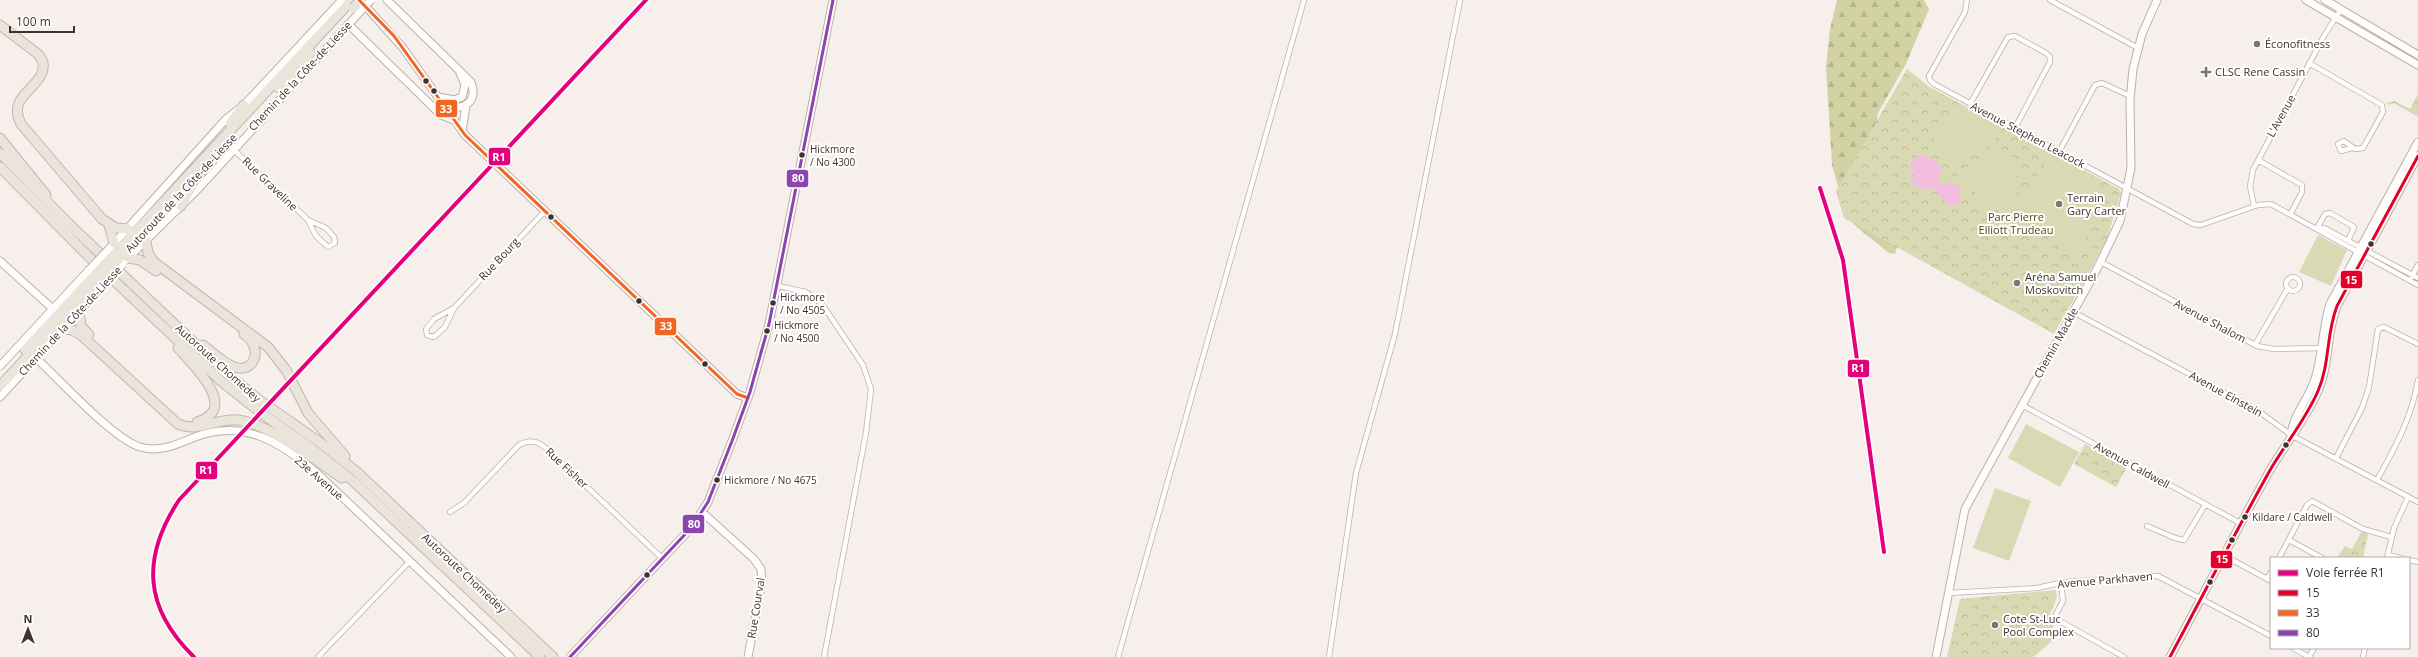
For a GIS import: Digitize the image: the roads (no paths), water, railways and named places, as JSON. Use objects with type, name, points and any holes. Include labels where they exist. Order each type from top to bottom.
[{"type":"highway","name":"Autoroute de la Côte-de-Liesse","points":[[118,255],[220,142],[351,5],[361,0]]},
{"type":"highway","name":"Autoroute de la Côte-de-Liesse","points":[[0,377],[205,167],[351,5]]},
{"type":"highway","points":[[0,19],[25,44]]},
{"type":"highway","points":[[0,25],[40,57],[43,65],[41,75],[18,103],[17,113],[19,121],[53,163],[109,225],[118,255],[142,261],[249,338],[255,345],[255,357],[247,366],[232,366],[172,322]]},
{"type":"highway","points":[[220,142],[244,105]]},
{"type":"highway","points":[[0,138],[69,224]]},
{"type":"highway","name":"Autoroute Chomedey","points":[[0,153],[69,224],[244,388],[333,452],[369,482],[553,657]]},
{"type":"highway","name":"Autoroute Chomedey","points":[[0,167],[36,205],[153,318],[238,396],[331,463],[377,503],[540,657]]},
{"type":"highway","points":[[181,206],[205,167]]},
{"type":"highway","points":[[0,174],[36,205]]},
{"type":"highway","points":[[109,225],[119,229],[128,229]]},
{"type":"highway","points":[[146,241],[148,254],[154,262],[268,347],[286,370],[308,413],[369,482]]},
{"type":"highway","name":"Autoroute de la Côte-de-Liesse","points":[[0,386],[97,277]]},
{"type":"highway","points":[[79,312],[83,330],[172,413],[184,421],[200,421],[208,415],[213,407],[215,398],[212,389],[153,318]]},
{"type":"highway","points":[[63,329],[80,334],[178,424],[195,427],[215,421],[232,420],[257,425],[313,459],[377,503]]},
{"type":"highway","points":[[524,629],[558,657]]},
{"type":"street","points":[[334,0],[335,8]]},
{"type":"street","name":"Chemin de la Côte-de-Liesse","points":[[118,255],[128,229],[226,120],[244,105],[335,8],[371,0]]},
{"type":"street","points":[[387,0],[459,71],[468,78],[473,86],[472,98],[466,106],[462,131]]},
{"type":"street","points":[[570,657],[663,559],[702,512],[718,479],[748,398],[778,286],[833,0]]},
{"type":"street","points":[[1118,657],[1304,0]]},
{"type":"street","points":[[1329,657],[1354,484],[1368,427],[1395,334],[1460,0]]},
{"type":"street","name":"Avenue Stephen Leacock","points":[[1967,0],[1965,12],[1929,79],[1970,104],[2058,152],[2197,225],[2254,206],[2271,204],[2291,213],[2317,228]]},
{"type":"street","points":[[2050,0],[2138,48]]},
{"type":"street","name":"Chemin Mackle","points":[[1936,657],[1964,512],[2101,262],[2118,226],[2128,189],[2131,154],[2130,96],[2138,48],[2156,0]]},
{"type":"street","points":[[2306,0],[2418,65]]},
{"type":"street","points":[[2325,0],[2418,54]]},
{"type":"street","name":"Chemin de la Côte-de-Liesse","points":[[0,366],[53,309],[97,277],[118,255],[146,241],[181,206],[348,24],[351,5]]},
{"type":"street","name":"L'Avenue","points":[[2254,206],[2250,180],[2258,160],[2309,63],[2341,9]]},
{"type":"street","points":[[369,10],[396,40],[462,131],[737,394],[748,398]]},
{"type":"street","points":[[348,24],[423,95],[442,116],[454,120]]},
{"type":"street","points":[[1970,104],[2008,37],[2015,36],[2050,56],[2050,62],[2015,128]]},
{"type":"street","points":[[2309,63],[2378,100],[2383,105],[2383,112],[2364,146],[2360,150],[2352,148]]},
{"type":"street","points":[[438,97],[454,100],[463,96],[465,83],[459,71]]},
{"type":"street","points":[[2058,152],[2095,85],[2102,83],[2130,96]]},
{"type":"street","points":[[444,107],[456,108],[466,106]]},
{"type":"street","points":[[2170,657],[2291,435],[2298,429],[2317,392],[2324,372],[2324,348],[2332,317],[2362,252],[2418,142]]},
{"type":"street","name":"Rue Graveline","points":[[233,149],[308,220],[326,228],[334,237],[335,243],[329,246],[323,244],[314,234],[308,220]]},
{"type":"street","points":[[2362,252],[2418,156]]},
{"type":"street","points":[[2258,160],[2302,185],[2302,192],[2291,213]]},
{"type":"street","name":"Rue Bourg","points":[[454,308],[431,322],[426,329],[428,335],[434,337],[440,332],[454,308],[545,211]]},
{"type":"street","points":[[2317,228],[2324,214],[2330,214],[2353,226],[2354,230],[2348,241]]},
{"type":"street","points":[[2317,228],[2324,228],[2348,241],[2362,252]]},
{"type":"street","points":[[2317,228],[2321,233],[2362,252],[2411,278],[2418,285]]},
{"type":"street","points":[[0,261],[53,309]]},
{"type":"street","name":"Avenue Shalom","points":[[2101,262],[2255,345],[2274,349],[2324,348]]},
{"type":"street","points":[[2411,278],[2418,265]]},
{"type":"street","name":"Chemin de la Côte-de-Liesse","points":[[0,397],[79,312],[97,277]]},
{"type":"street","points":[[2411,278],[2418,278]]},
{"type":"street","points":[[778,286],[806,292],[822,304],[863,365],[871,389],[866,433],[824,657]]},
{"type":"street","points":[[2255,345],[2288,288]]},
{"type":"street","name":"Avenue Einstein","points":[[2074,312],[2257,410],[2291,435],[2418,502]]},
{"type":"street","points":[[2336,458],[2362,408],[2369,387],[2378,329],[2384,327],[2418,344]]},
{"type":"street","name":"23e Avenue","points":[[36,358],[116,433],[135,445],[147,449],[163,448],[208,432],[229,429],[248,431],[267,440],[312,469],[511,657]]},
{"type":"street","points":[[2377,480],[2402,434],[2416,395],[2418,380]]},
{"type":"street","name":"Avenue Caldwell","points":[[2022,405],[2242,524]]},
{"type":"street","name":"Rue Fisher","points":[[450,512],[464,503],[519,445],[527,441],[534,442],[547,449],[663,559]]},
{"type":"street","points":[[2387,556],[2391,537],[2408,497]]},
{"type":"street","points":[[2280,557],[2307,504],[2312,501],[2363,529],[2391,537]]},
{"type":"street","points":[[2147,526],[2175,538],[2184,540],[2205,505]]},
{"type":"street","name":"Rue Courval","points":[[702,512],[751,556],[761,569],[762,581],[748,657]]},
{"type":"street","points":[[2289,540],[2320,557]]},
{"type":"street","points":[[2224,556],[2269,580]]},
{"type":"street","points":[[318,657],[410,560]]},
{"type":"street","name":"Avenue Parkhaven","points":[[1948,593],[2037,588],[2062,583],[2158,576],[2270,635]]},
{"type":"street","points":[[2062,583],[2063,601],[2056,614],[2057,619],[2124,657]]},
{"type":"street","points":[[2295,649],[2309,657]]},
{"type":"rail line","name":"R1","points":[[194,657],[177,639],[165,620],[157,601],[154,582],[154,562],[158,542],[167,521],[179,500],[646,0]]},
{"type":"rail line","name":"R1","points":[[1820,188],[1843,260],[1884,552]]},
{"type":"place","name":"Éconofitness","points":[[2257,44]]},
{"type":"place","name":"CLSC Rene Cassin","points":[[2206,72]]},
{"type":"place","name":"Hickmore / No 4300","points":[[802,155]]},
{"type":"place","name":"Terrain Gary Carter","points":[[2059,204]]},
{"type":"place","name":"Aréna Samuel Moskovitch","points":[[2017,283]]},
{"type":"place","name":"Hickmore / No 4505","points":[[773,303]]},
{"type":"place","name":"Hickmore / No 4500","points":[[767,331]]},
{"type":"place","name":"Hickmore / No 4675","points":[[717,480]]},
{"type":"place","name":"Kildare / Caldwell","points":[[2245,517]]},
{"type":"place","name":"Cote St-Luc Pool Complex","points":[[1995,625]]},
{"type":"park label","name":"Parc Pierre Elliott Trudeau","points":[[2016,223]]}]
